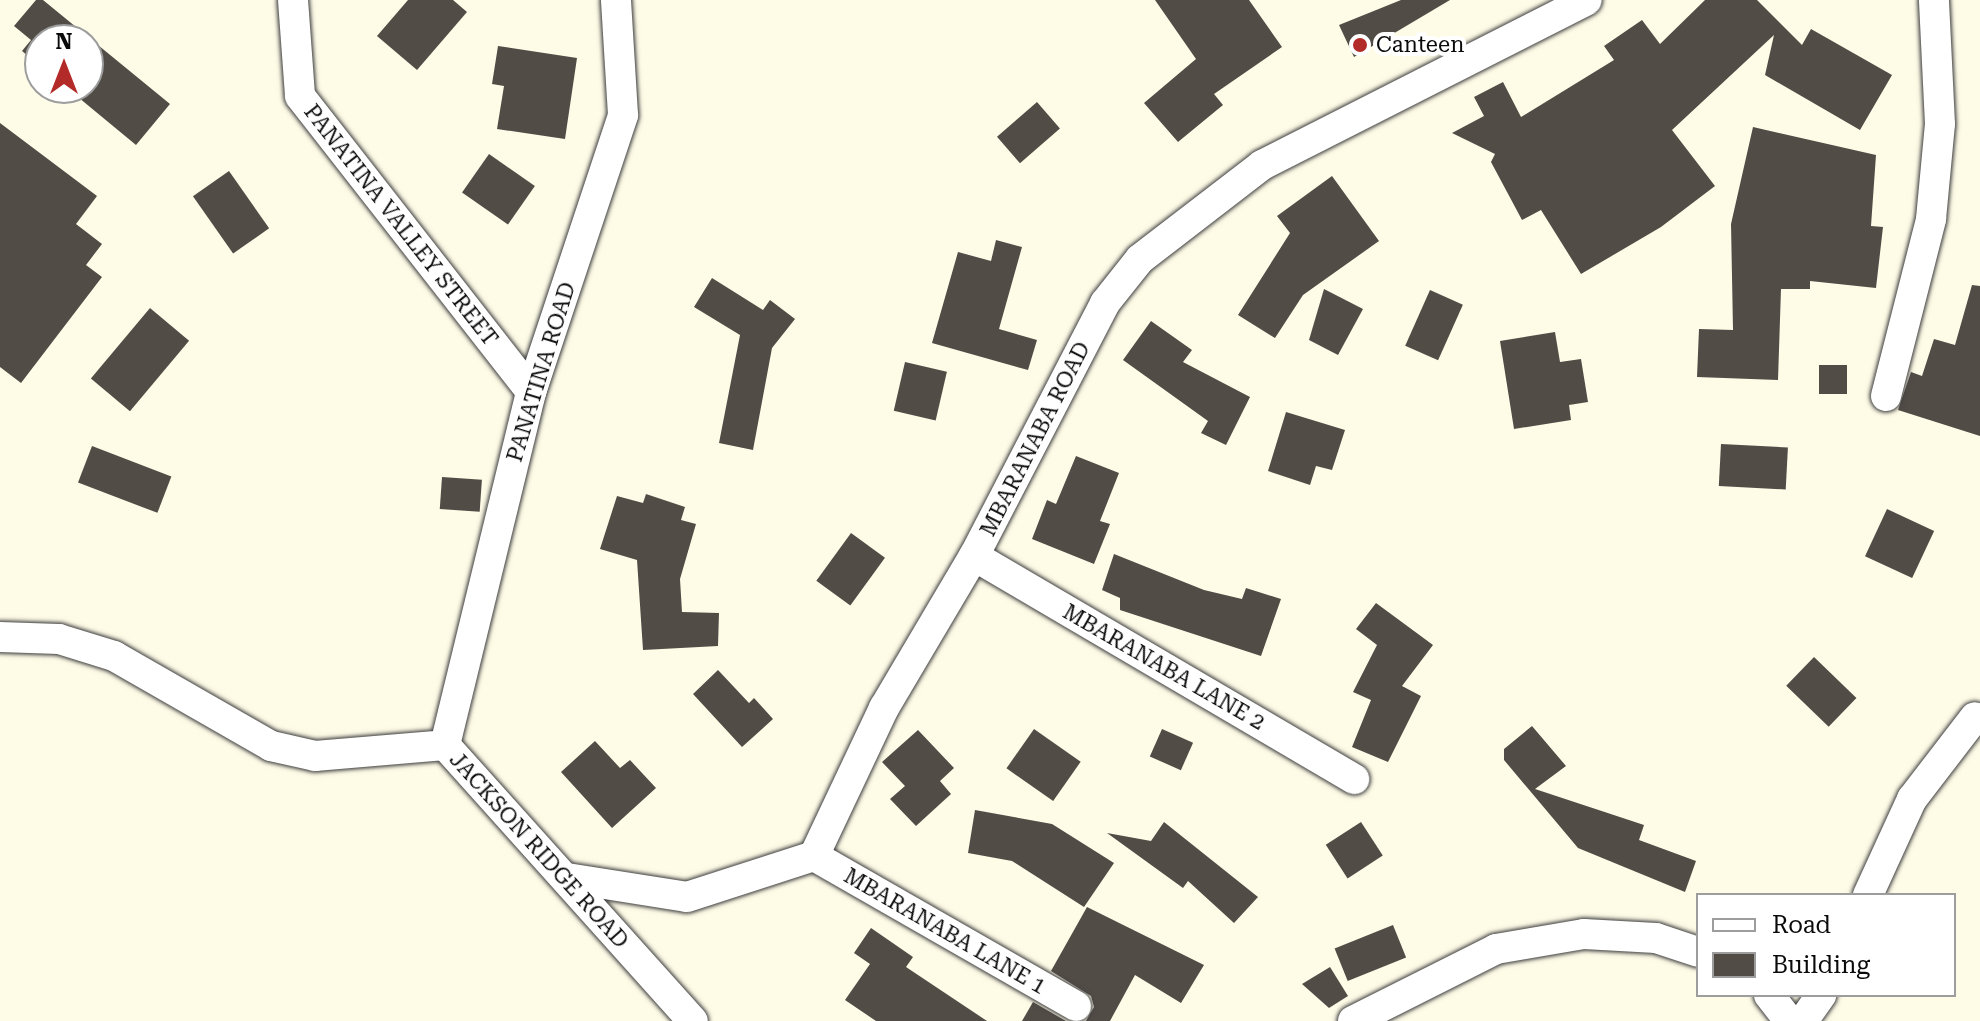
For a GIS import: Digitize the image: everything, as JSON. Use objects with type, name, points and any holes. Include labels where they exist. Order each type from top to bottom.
[{"type":"street","name":"PANATINA VALLEY STREET","points":[[293,0],[300,96],[531,392]]},
{"type":"street","name":"PANATINA ROAD","points":[[445,745],[531,392],[623,115],[616,0]]},
{"type":"street","name":"MBARANABA ROAD","points":[[814,856],[884,708],[974,556],[1105,303],[1140,259],[1262,165],[1587,0]]},
{"type":"street","points":[[1886,396],[1931,219],[1940,124],[1934,0]]},
{"type":"street","name":"MBARANABA LANE 2","points":[[974,556],[1354,779]]},
{"type":"street","name":"JACKSON RIDGE ROAD","points":[[0,637],[59,639],[114,656],[271,746],[315,756],[445,745],[693,1021]]},
{"type":"street","points":[[1869,893],[1912,799],[1975,717]]},
{"type":"street","points":[[567,878],[687,897],[814,856]]},
{"type":"street","name":"MBARANABA LANE 1","points":[[814,856],[1076,1006]]},
{"type":"street","points":[[1353,1021],[1496,949],[1584,934],[1656,938],[1696,951]]},
{"type":"street","points":[[1771,997],[1789,1021]]},
{"type":"street","points":[[1803,1021],[1820,997]]},
{"type":"building","points":[[36,0],[43,0],[72,24],[24,24],[24,34],[14,26]]},
{"type":"building","points":[[408,0],[453,0],[467,12],[417,70],[377,36]]},
{"type":"building","points":[[1155,0],[1249,0],[1282,47],[1214,94],[1223,105],[1178,142],[1144,103],[1196,59]]},
{"type":"building","points":[[1401,0],[1450,0],[1354,57],[1339,25]]},
{"type":"building","points":[[1705,0],[1757,0],[1802,45],[1811,29],[1892,75],[1860,130],[1765,75],[1774,35],[1672,130],[1715,186],[1661,227],[1581,274],[1541,210],[1522,220],[1491,162],[1495,154],[1452,133],[1484,116],[1474,97],[1503,82],[1521,117],[1614,60],[1604,46],[1642,20],[1660,44]]},
{"type":"building","points":[[498,46],[577,58],[565,139],[497,129],[504,86],[492,84]]},
{"type":"building","points":[[104,50],[170,104],[136,145],[86,104],[104,104]]},
{"type":"building","points":[[1037,102],[1060,128],[1020,163],[997,137]]},
{"type":"building","points":[[0,123],[97,196],[76,224],[102,244],[86,265],[102,277],[21,383],[0,367]]},
{"type":"building","points":[[1753,127],[1876,155],[1871,226],[1883,227],[1876,288],[1810,281],[1810,289],[1781,289],[1778,380],[1697,377],[1699,329],[1733,330],[1731,224]]},
{"type":"building","points":[[489,154],[535,186],[508,225],[462,193]]},
{"type":"building","points":[[229,171],[269,228],[233,254],[193,196]]},
{"type":"building","points":[[1332,176],[1379,241],[1303,295],[1275,338],[1238,315],[1290,233],[1277,216]]},
{"type":"building","points":[[996,240],[1022,247],[999,329],[1037,340],[1028,370],[932,343],[958,252],[991,261]]},
{"type":"building","points":[[712,278],[763,310],[770,300],[795,319],[772,348],[753,450],[719,443],[740,335],[694,307]]},
{"type":"building","points":[[1972,285],[1980,286],[1980,436],[1898,410],[1911,372],[1922,376],[1934,339],[1955,345]]},
{"type":"building","points":[[1324,289],[1363,309],[1338,355],[1309,340]]},
{"type":"building","points":[[1430,290],[1463,305],[1438,360],[1405,346]]},
{"type":"building","points":[[150,308],[189,341],[130,411],[91,378]]},
{"type":"building","points":[[1151,321],[1192,350],[1183,362],[1250,397],[1226,445],[1201,433],[1208,421],[1123,360]]},
{"type":"building","points":[[1555,332],[1560,362],[1581,359],[1588,402],[1569,405],[1571,420],[1514,429],[1500,341]]},
{"type":"building","points":[[905,362],[947,372],[936,420],[894,411]]},
{"type":"building","points":[[1819,365],[1847,365],[1847,394],[1819,394]]},
{"type":"building","points":[[1286,412],[1345,430],[1332,470],[1316,466],[1310,485],[1268,471]]},
{"type":"building","points":[[1721,444],[1788,448],[1786,489],[1719,486]]},
{"type":"building","points":[[92,446],[171,476],[157,513],[78,482]]},
{"type":"building","points":[[1076,456],[1119,473],[1100,521],[1110,524],[1094,564],[1032,539],[1047,500],[1056,504]]},
{"type":"building","points":[[442,477],[482,480],[480,512],[440,509]]},
{"type":"building","points":[[646,494],[685,507],[681,520],[696,524],[680,579],[682,612],[719,613],[718,646],[643,650],[637,560],[600,549],[617,496],[643,503]]},
{"type":"building","points":[[1887,509],[1934,531],[1912,578],[1865,556]]},
{"type":"building","points":[[851,533],[885,558],[850,605],[816,581]]},
{"type":"building","points":[[1114,554],[1204,590],[1242,599],[1246,588],[1281,599],[1261,656],[1120,610],[1120,598],[1102,590]]},
{"type":"building","points":[[1376,603],[1433,645],[1402,686],[1421,696],[1388,762],[1352,747],[1371,700],[1353,692],[1377,645],[1356,629]]},
{"type":"building","points":[[1814,657],[1856,698],[1829,727],[1786,686]]},
{"type":"building","points":[[718,670],[749,703],[754,698],[773,719],[742,747],[693,694]]},
{"type":"building","points":[[1532,726],[1566,766],[1535,789],[1644,825],[1639,840],[1696,861],[1685,892],[1578,848],[1504,760],[1504,749]]},
{"type":"building","points":[[1034,729],[1081,762],[1053,801],[1006,768]]},
{"type":"building","points":[[1162,729],[1193,743],[1181,770],[1150,756]]},
{"type":"building","points":[[918,730],[954,768],[940,781],[951,794],[916,826],[890,799],[905,786],[882,762]]},
{"type":"building","points":[[595,741],[620,768],[630,760],[656,788],[612,828],[561,772]]},
{"type":"building","points":[[975,810],[1052,824],[1114,863],[1084,907],[1012,861],[968,853]]},
{"type":"building","points":[[1164,822],[1258,897],[1234,923],[1188,881],[1183,888],[1107,833],[1151,841]]},
{"type":"building","points":[[1361,822],[1383,856],[1348,878],[1326,845]]},
{"type":"building","points":[[1087,907],[1204,965],[1181,1003],[1135,975],[1110,1021],[1086,1021],[1094,1007],[1091,996],[1051,971]]},
{"type":"building","points":[[1393,925],[1406,957],[1348,981],[1335,949]]},
{"type":"building","points":[[871,928],[913,957],[906,967],[987,1021],[876,1021],[845,1000],[870,964],[854,953]]},
{"type":"building","points":[[1330,967],[1348,996],[1329,1008],[1302,984]]},
{"type":"building","points":[[1033,1002],[1066,1021],[1022,1021]]},
{"type":"place","name":"Canteen","points":[[1360,45]]}]
